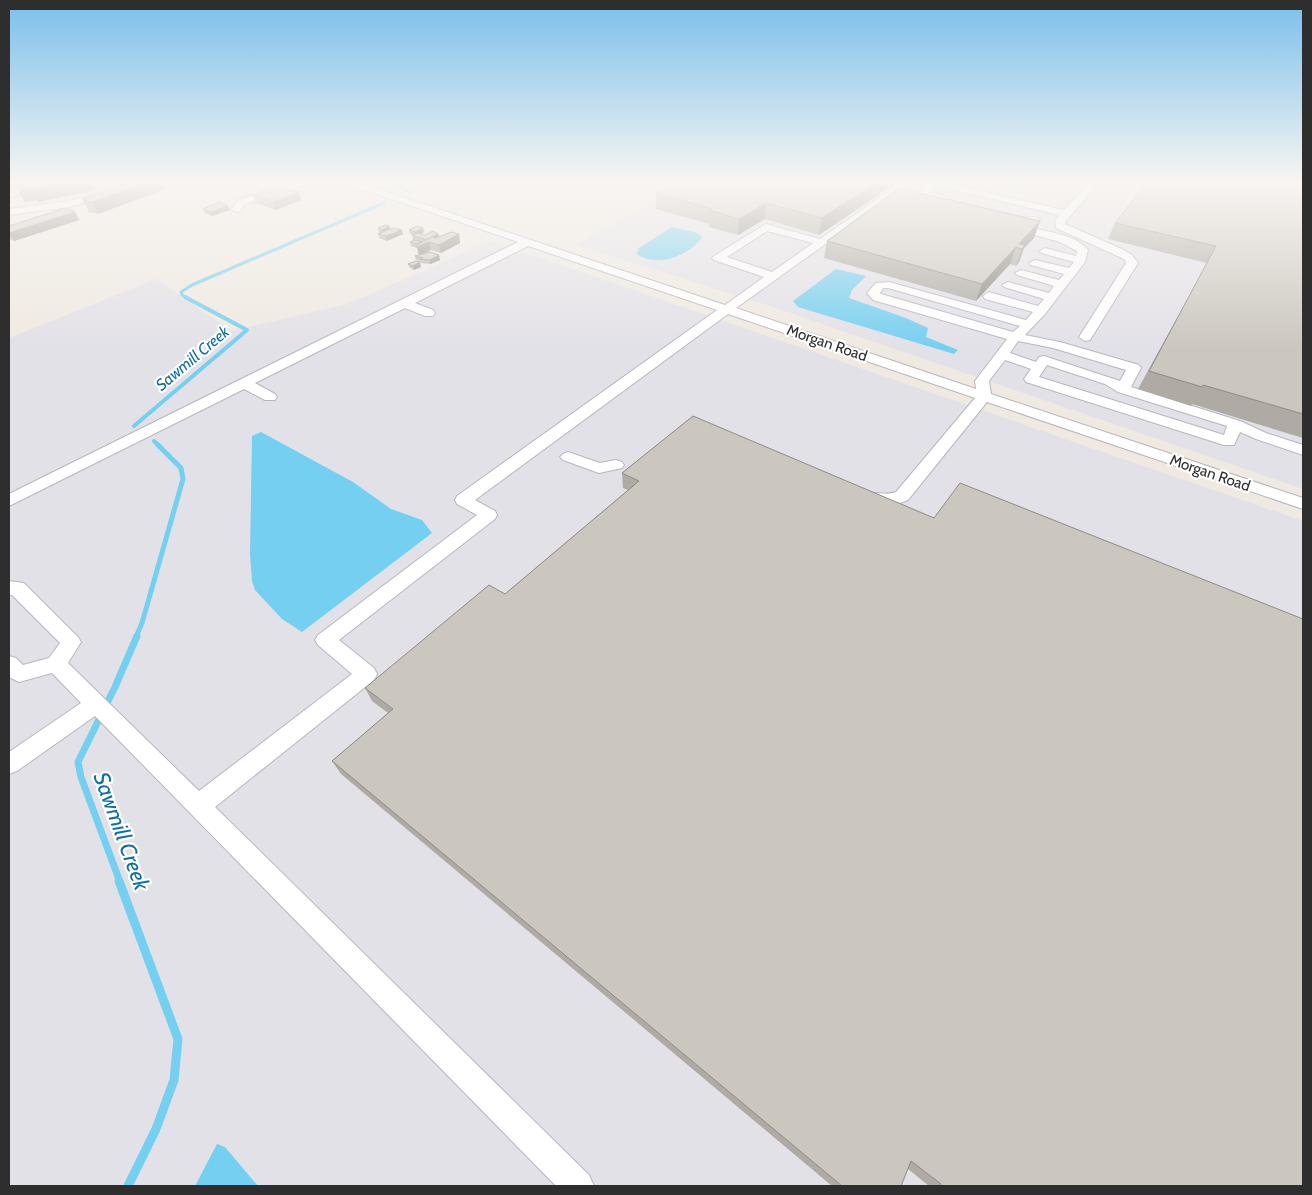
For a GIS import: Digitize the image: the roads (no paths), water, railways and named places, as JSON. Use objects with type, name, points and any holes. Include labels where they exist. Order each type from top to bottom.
[{"type":"street","name":"Morgan Road","points":[[515,238],[1303,504]]},
{"type":"street","points":[[750,238],[718,258],[773,276]]},
{"type":"street","points":[[804,238],[820,242]]},
{"type":"street","points":[[198,806],[367,674],[325,640],[489,515],[463,500],[826,238]]},
{"type":"street","points":[[1085,338],[1132,263],[1128,257],[1120,252],[1087,238]]},
{"type":"street","points":[[1035,263],[1071,272]]},
{"type":"street","points":[[1029,325],[889,285],[880,285],[873,293],[877,297],[1015,337],[1055,345],[1134,368],[1123,389]]},
{"type":"street","points":[[1008,285],[1051,297]]},
{"type":"street","points":[[989,296],[1040,311]]},
{"type":"street","points":[[404,303],[429,313]]},
{"type":"street","points":[[1055,345],[1031,378],[1229,442],[1235,424]]},
{"type":"street","points":[[1003,355],[1110,381],[1123,389],[1235,424],[1260,436],[1303,450]]},
{"type":"street","points":[[244,383],[270,397]]},
{"type":"street","points":[[873,498],[890,501],[902,496],[984,397]]},
{"type":"street","points":[[9,588],[17,588],[71,642],[56,664],[578,1186]]},
{"type":"street","points":[[9,764],[96,704]]},
{"type":"lane","points":[[984,397],[982,381],[1015,337],[1029,325],[1081,260],[1084,250],[1060,238]]},
{"type":"lane","points":[[9,501],[528,242]]},
{"type":"lane","points":[[1045,251],[1081,260]]},
{"type":"lane","points":[[1021,273],[1062,284]]},
{"type":"lane","points":[[568,456],[599,468],[616,465]]},
{"type":"lane","points":[[9,664],[19,674],[56,664]]},
{"type":"water","points":[[655,238],[701,238],[689,250],[663,260],[653,260],[637,254],[639,248]]},
{"type":"water","points":[[836,269],[866,276],[852,290],[849,298],[906,318],[928,328],[926,337],[958,350],[954,354],[798,307],[793,301]]},
{"type":"water","points":[[261,432],[353,482],[391,509],[422,520],[432,533],[302,632],[282,619],[255,590],[252,581],[250,554],[252,436]]},
{"type":"water","points":[[217,1144],[225,1147],[258,1186],[195,1186]]},
{"type":"waterway","name":"Sawmill Creek","points":[[188,298],[182,295],[181,292],[192,285],[303,238]]},
{"type":"waterway","name":"Sawmill Creek","points":[[134,426],[247,330],[185,297]]},
{"type":"waterway","name":"Sawmill Creek","points":[[136,637],[142,623],[183,479],[181,468],[154,441]]},
{"type":"waterway","name":"Sawmill Creek","points":[[120,882],[81,777],[78,762],[115,687],[137,636]]},
{"type":"waterway","name":"Sawmill Creek","points":[[119,881],[178,1039],[174,1080],[156,1129],[128,1186]]}]
